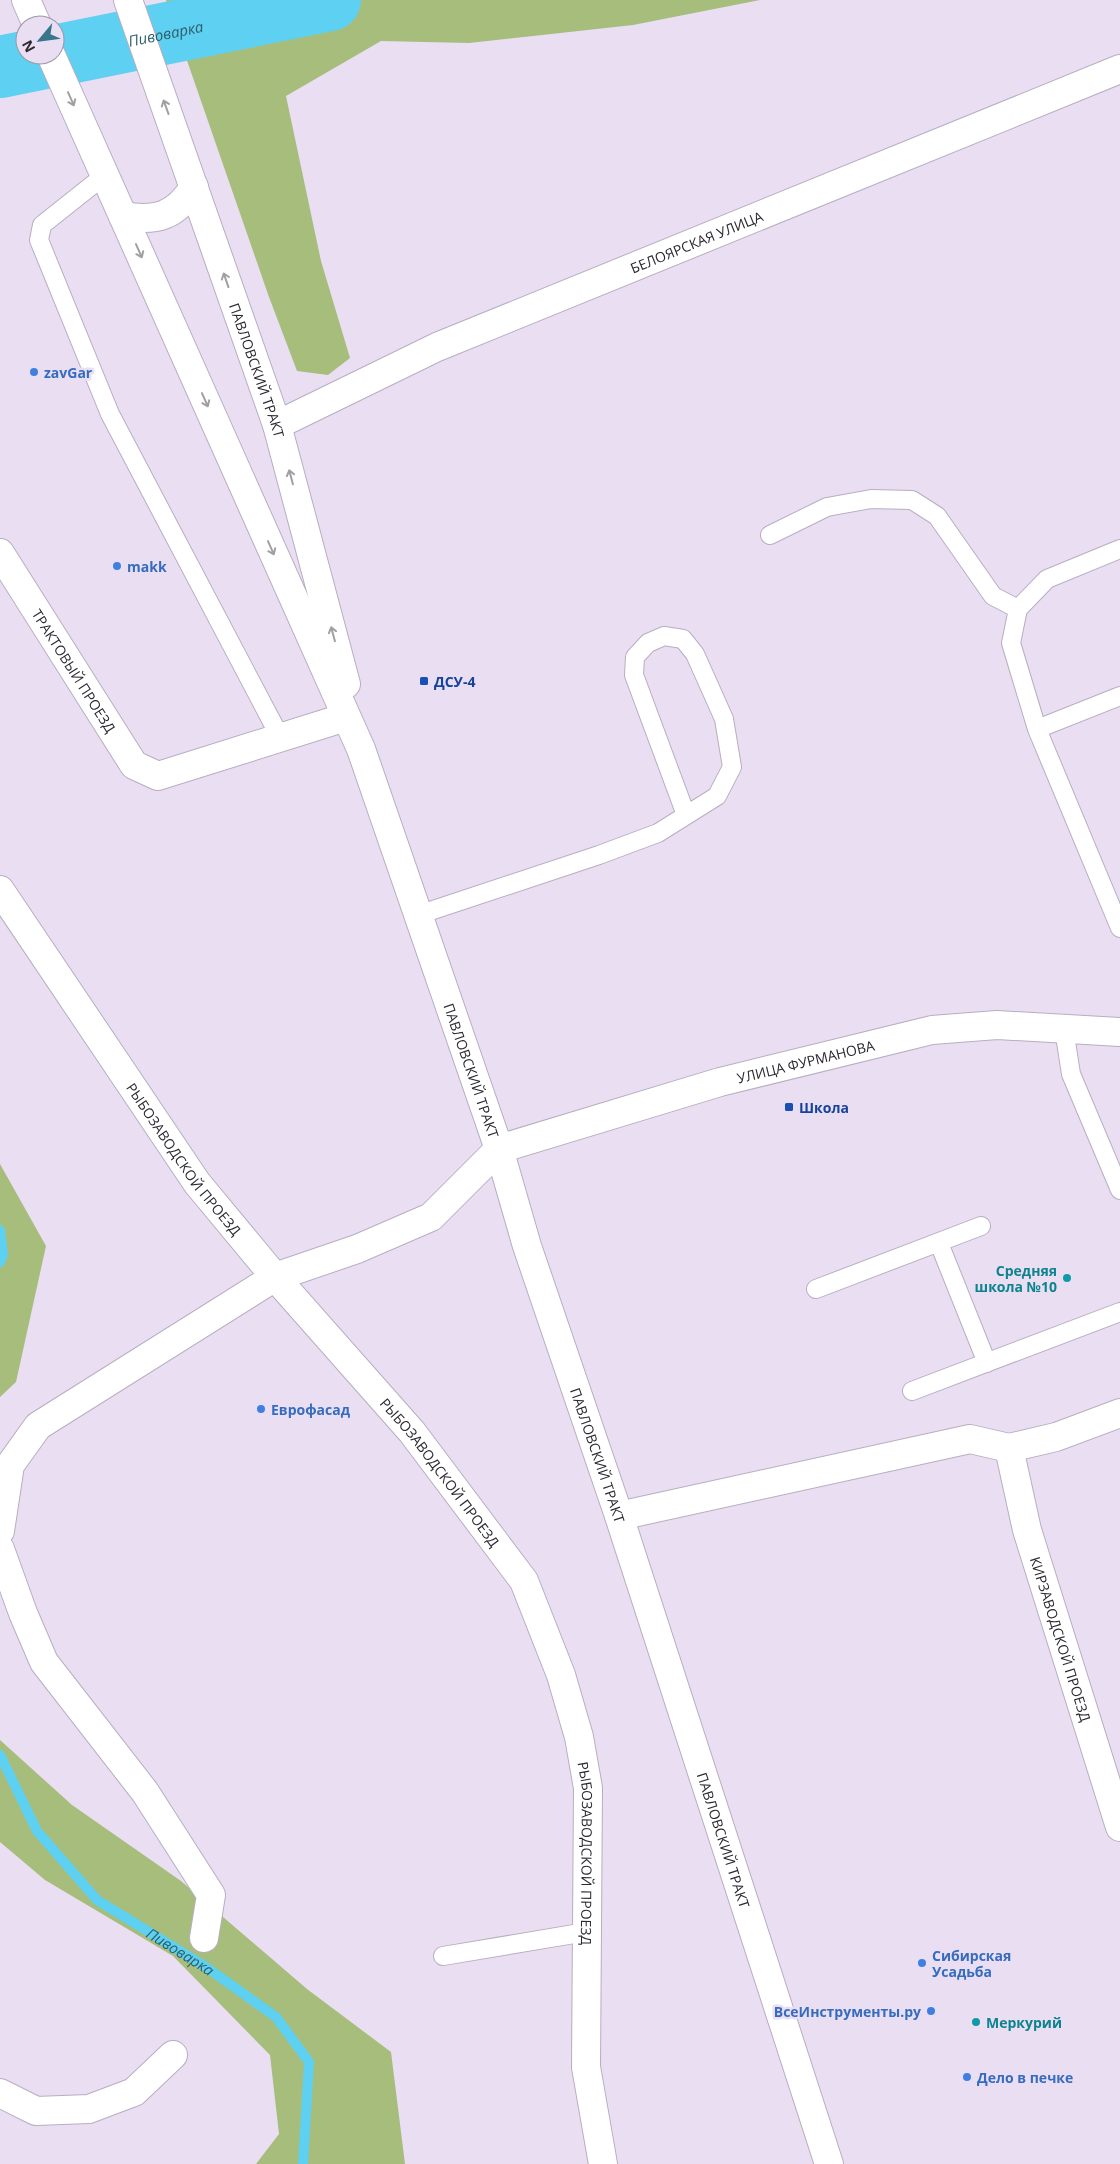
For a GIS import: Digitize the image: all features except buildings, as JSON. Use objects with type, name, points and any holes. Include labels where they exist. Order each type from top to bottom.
[{"type":"street","points":[[26,0],[33,15]]},
{"type":"street","name":"ПАВЛОВСКИЙ ТРАКТ","points":[[128,0],[277,425],[341,664],[361,749],[499,1149],[527,1246],[619,1516],[829,2164]]},
{"type":"street","name":"ПАВЛОВСКИЙ ТРАКТ","points":[[55,65],[361,749]]},
{"type":"street","name":"БЕЛОЯРСКАЯ УЛИЦА","points":[[277,425],[437,347],[1120,69]]},
{"type":"street","points":[[123,216],[141,219],[157,218],[180,205],[187,199],[194,187]]},
{"type":"street","name":"ТРАКТОВЫЙ ПРОЕЗД","points":[[0,553],[134,765],[158,776],[280,737]]},
{"type":"street","points":[[280,737],[346,717]]},
{"type":"street","name":"РЫБОЗАВОДСКОЙ ПРОЕЗД","points":[[0,890],[197,1182],[275,1277],[412,1432],[524,1581],[561,1675],[579,1737],[588,1788],[586,2068],[603,2164]]},
{"type":"street","name":"УЛИЦА ФУРМАНОВА","points":[[499,1149],[720,1082],[932,1030],[997,1026],[1120,1032]]},
{"type":"street","points":[[0,1531],[10,1465],[38,1426],[275,1277],[357,1249],[431,1217],[499,1149]]},
{"type":"street","points":[[619,1516],[970,1440],[1008,1448],[1056,1437],[1120,1413]]},
{"type":"street","name":"КИРЗАВОДСКОЙ ПРОЕЗД","points":[[1008,1448],[1027,1530],[1120,1827]]},
{"type":"street","points":[[0,1549],[23,1613],[44,1662],[145,1792],[211,1895],[204,1938]]},
{"type":"street","points":[[0,2093],[36,2111],[89,2109],[134,2092],[173,2055]]},
{"type":"lane","points":[[105,175],[42,225],[39,240],[110,414],[280,737]]},
{"type":"lane","points":[[770,535],[827,507],[871,499],[912,500],[937,516],[993,596],[1018,609]]},
{"type":"lane","points":[[1120,549],[1047,579],[1018,609],[1011,643],[1037,729],[1120,928]]},
{"type":"lane","points":[[418,915],[658,833],[686,816],[717,796],[732,767],[724,719],[696,654],[683,639],[664,636],[648,642],[635,657],[634,676],[686,816]]},
{"type":"lane","points":[[1037,729],[1120,696]]},
{"type":"lane","points":[[1064,1029],[1071,1074],[1120,1190]]},
{"type":"lane","points":[[816,1289],[981,1226]]},
{"type":"lane","points":[[938,1244],[987,1362]]},
{"type":"lane","points":[[912,1391],[1120,1312]]},
{"type":"lane","points":[[443,1956],[586,1932]]},
{"type":"green space","points":[[166,0],[760,0],[633,25],[469,43],[381,41],[286,96],[321,261],[350,358],[328,375],[297,371],[269,297]]},
{"type":"green space","points":[[0,1164],[46,1246],[16,1382],[0,1397]]},
{"type":"green space","points":[[0,1740],[72,1805],[181,1881],[307,1989],[391,2052],[405,2164],[256,2164],[279,2134],[270,2055],[173,1956],[45,1880],[0,1842]]},
{"type":"waterway","name":"Пивоварка","points":[[0,67],[330,0]]},
{"type":"waterway","name":"Пивоварка","points":[[0,1230],[3,1255],[0,1262]]},
{"type":"waterway","name":"Пивоварка","points":[[0,1755],[37,1831],[97,1900],[206,1967],[276,2017],[309,2062],[303,2164]]},
{"type":"place","name":"zavGar","points":[[34,372]]},
{"type":"place","name":"makk","points":[[117,566]]},
{"type":"place","name":"ДСУ-4","points":[[424,681]]},
{"type":"place","name":"Школа","points":[[789,1107]]},
{"type":"place","name":"Средняя школа №10","points":[[1067,1278]]},
{"type":"place","name":"Еврофасад","points":[[261,1409]]},
{"type":"place","name":"Сибирская Усадьба","points":[[922,1963]]},
{"type":"place","name":"ВсеИнструменты.ру","points":[[931,2011]]},
{"type":"place","name":"Меркурий","points":[[976,2022]]},
{"type":"place","name":"Дело в печке","points":[[967,2077]]}]
